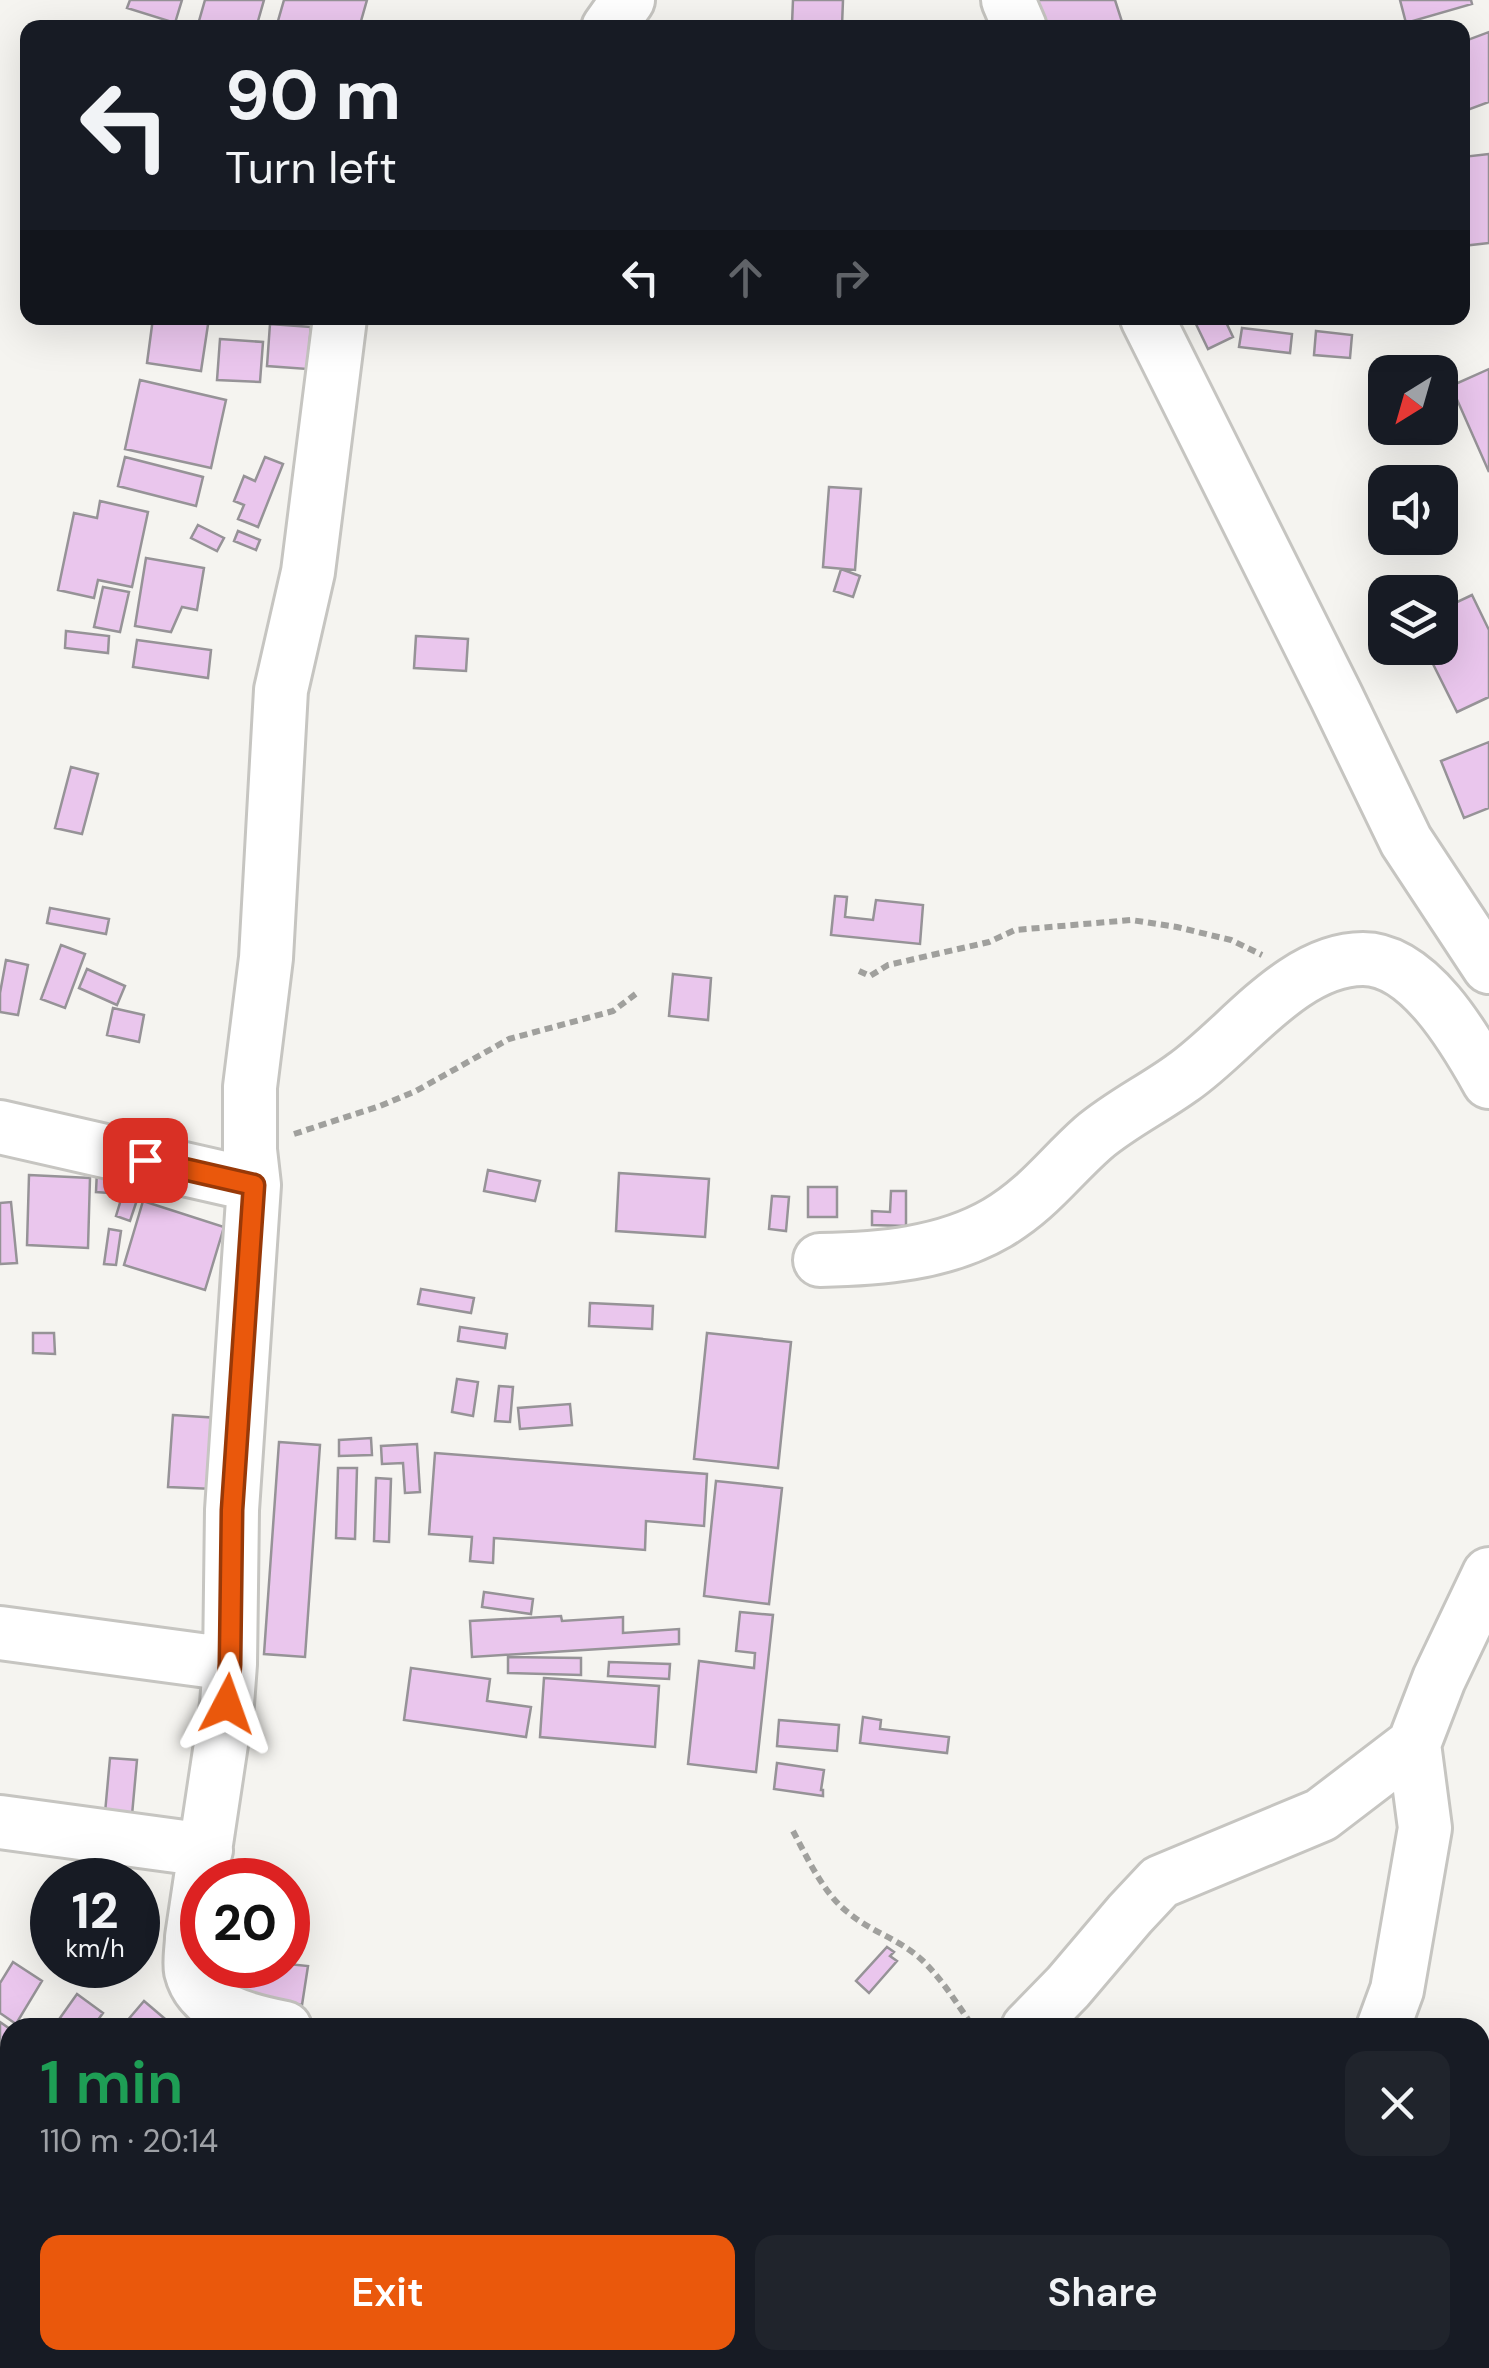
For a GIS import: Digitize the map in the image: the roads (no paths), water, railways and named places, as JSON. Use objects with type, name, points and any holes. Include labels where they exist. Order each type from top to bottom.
[{"type":"street","points":[[244,2018],[226,2012],[204,1996],[191,1971],[192,1938],[230,1664],[232,1510],[252,1167],[250,1087],[266,958],[281,690],[308,572],[339,325]]},
{"type":"street","points":[[1151,325],[1406,841],[1489,967]]},
{"type":"street","points":[[820,1260],[936,1248],[998,1223],[1037,1195],[1094,1137],[1184,1077],[1281,991],[1303,977],[1351,960],[1368,959],[1395,968],[1420,984],[1464,1038],[1489,1082]]},
{"type":"street","points":[[0,1127],[252,1167]]},
{"type":"street","points":[[1387,2018],[1397,1990],[1425,1828],[1414,1744],[1438,1678],[1489,1574]]},
{"type":"street","points":[[0,1633],[230,1664]]},
{"type":"street","points":[[1038,2018],[1160,1882],[1321,1814],[1414,1744]]},
{"type":"street","points":[[0,1822],[206,1850]]}]
